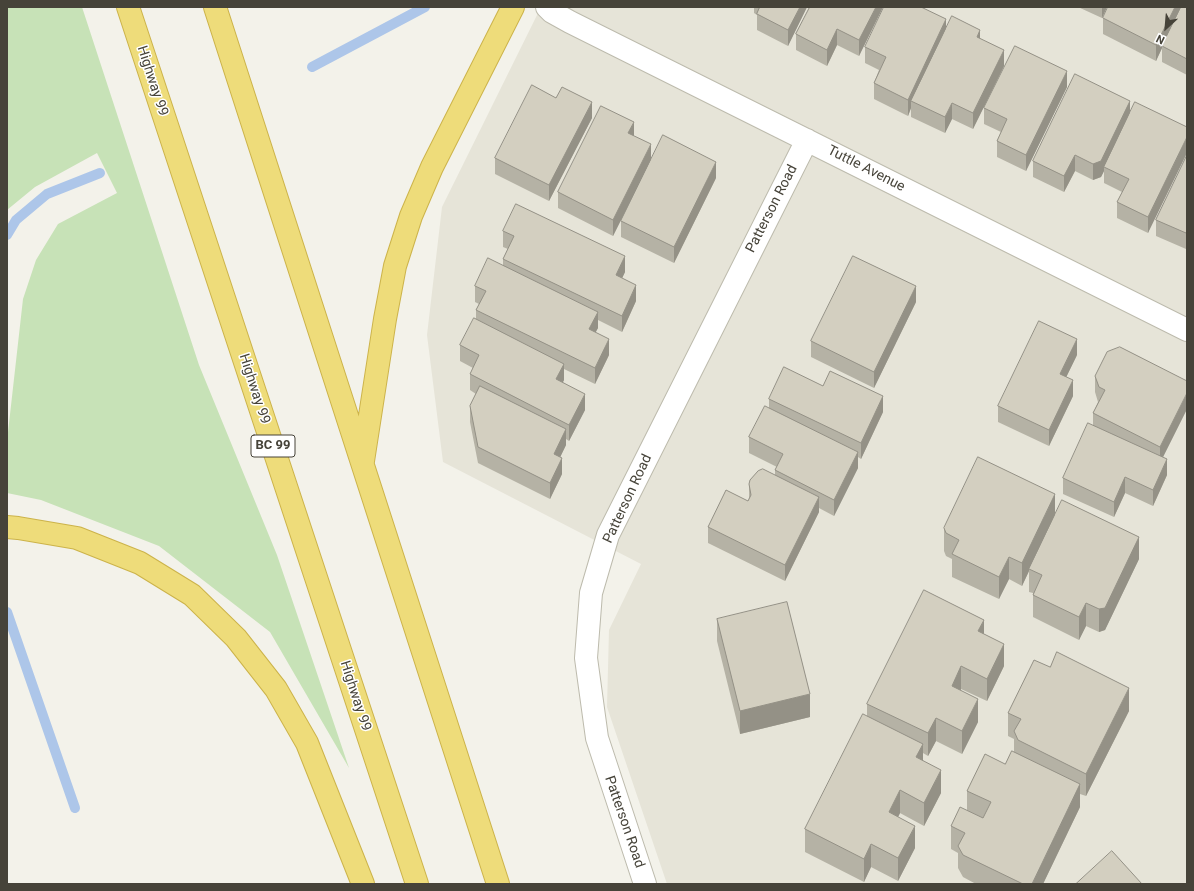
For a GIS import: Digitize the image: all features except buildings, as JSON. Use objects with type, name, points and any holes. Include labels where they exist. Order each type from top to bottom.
[{"type":"highway","name":"Highway 99","points":[[128,7],[417,884]]},
{"type":"highway","points":[[215,7],[498,884]]},
{"type":"highway","points":[[363,466],[393,274],[411,216],[432,167],[513,7]]},
{"type":"highway","points":[[7,527],[77,538],[140,563],[192,595],[236,638],[276,689],[307,742],[363,884]]},
{"type":"street","name":"Tuttle Avenue","points":[[547,7],[552,12],[570,22],[1187,330]]},
{"type":"street","name":"Patterson Road","points":[[645,884],[597,738],[586,658],[591,594],[608,535],[807,140]]},
{"type":"shaded area","points":[[541,7],[1187,7],[1187,884],[667,884],[607,707],[609,630],[641,564],[443,462],[427,335],[442,207]]},
{"type":"green space","points":[[7,7],[82,7],[199,365],[277,555],[349,768],[270,632],[159,546],[41,500],[7,493],[7,441],[23,299],[36,260],[58,224],[117,193],[97,153],[35,187],[7,210]]},
{"type":"waterway","points":[[312,67],[425,7]]},
{"type":"waterway","points":[[7,235],[16,220],[47,194],[100,173]]},
{"type":"waterway","points":[[7,612],[75,808]]}]
